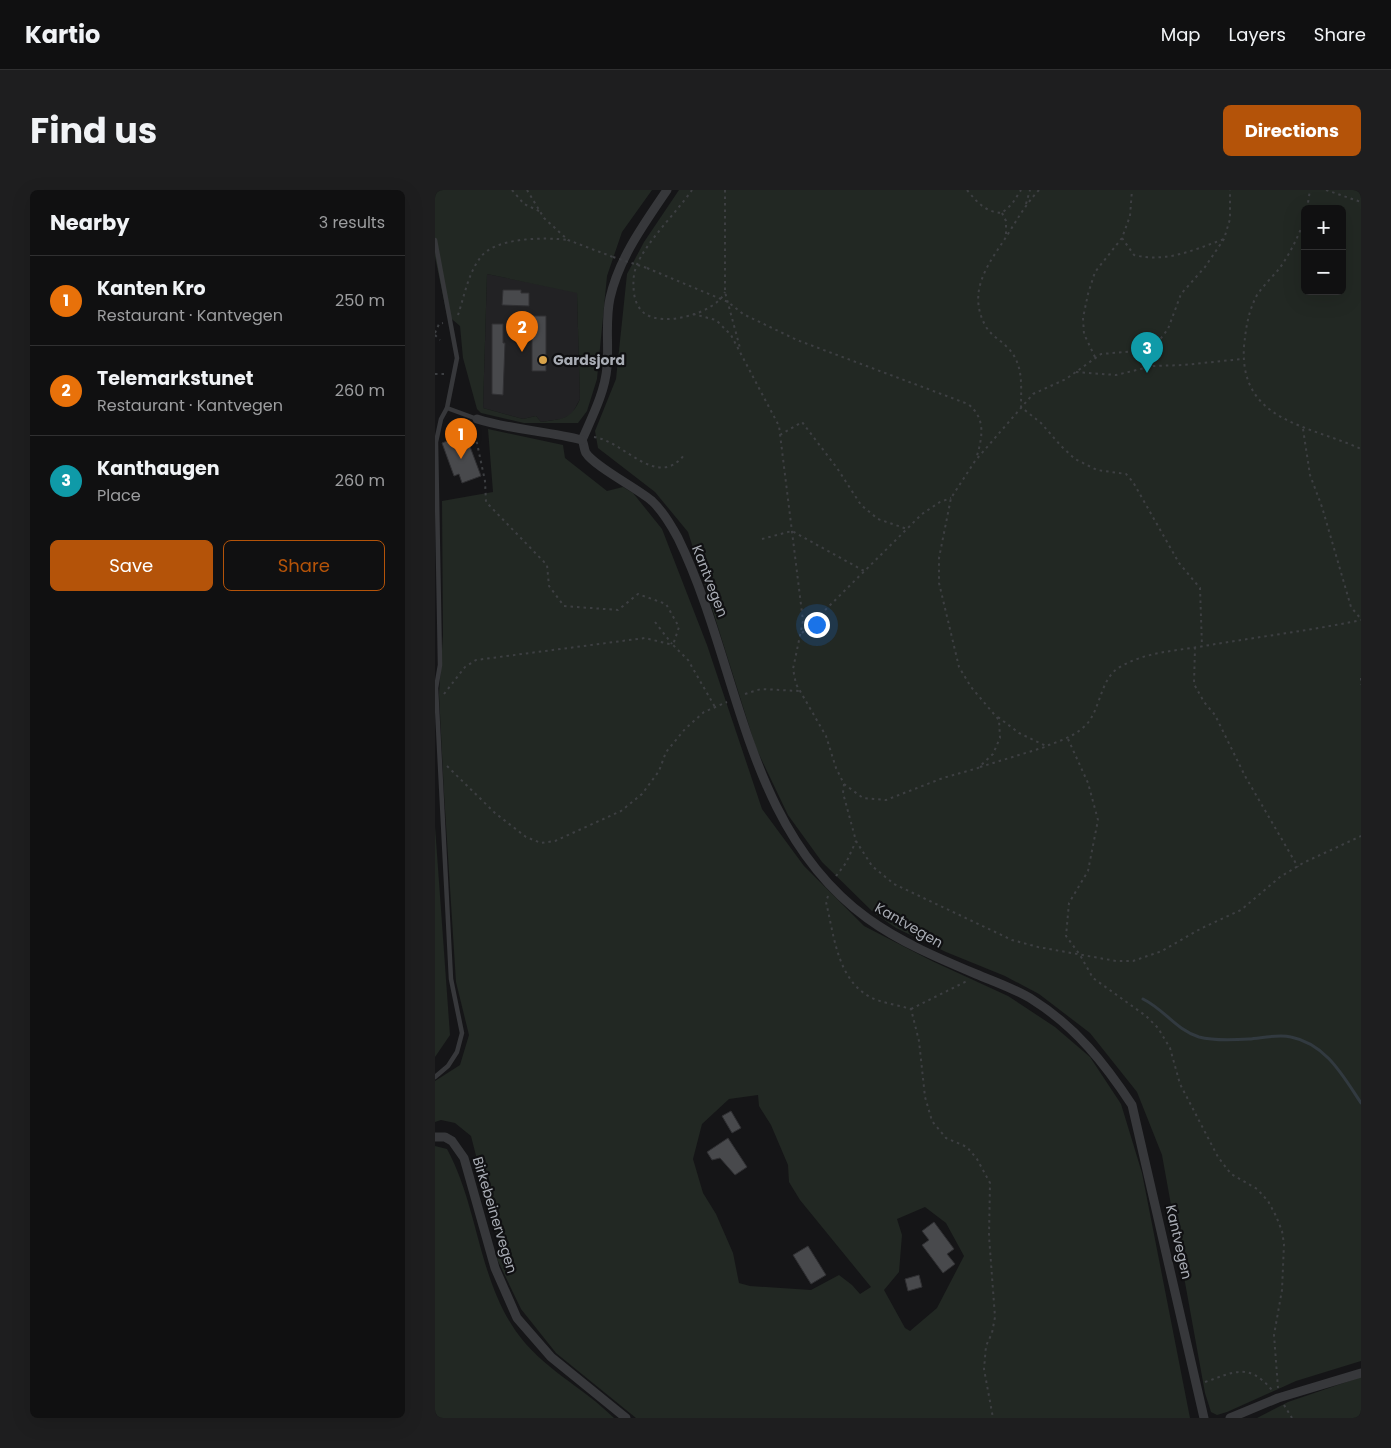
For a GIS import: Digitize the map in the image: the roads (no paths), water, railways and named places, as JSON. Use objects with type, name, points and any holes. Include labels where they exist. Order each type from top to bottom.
[{"type":"street","points":[[475,418],[523,431],[553,432],[582,440],[598,404],[607,369],[607,320],[610,298],[625,257],[667,190]]},
{"type":"street","name":"Kantvegen","points":[[582,440],[587,453],[652,501],[671,523],[696,581],[761,774],[773,803],[792,838],[830,885],[866,918],[899,938],[1033,1000],[1072,1029],[1106,1065],[1132,1105],[1155,1195],[1195,1385],[1204,1418]]},
{"type":"street","name":"Birkebeinervegen","points":[[435,1137],[445,1137],[452,1141],[464,1158],[495,1268],[517,1318],[551,1357],[626,1418]]},
{"type":"street","points":[[1230,1418],[1278,1398],[1361,1373]]},
{"type":"lane","points":[[435,240],[457,358],[447,408],[441,419],[436,442],[440,664],[435,687],[451,979],[462,1032],[457,1052],[448,1066],[435,1078]]},
{"type":"lane","points":[[447,408],[475,418]]},
{"type":"waterway","points":[[1143,999],[1158,1008],[1183,1029],[1199,1037],[1231,1040],[1281,1036],[1291,1037],[1314,1046],[1332,1062],[1361,1103]]},
{"type":"place","name":"Telemarkstunet","points":[[522,352]]},
{"type":"place","name":"Gardsjord","points":[[543,360]]},
{"type":"place","name":"Kanthaugen","points":[[1147,373]]},
{"type":"place","name":"Kanten Kro","points":[[461,459]]}]
